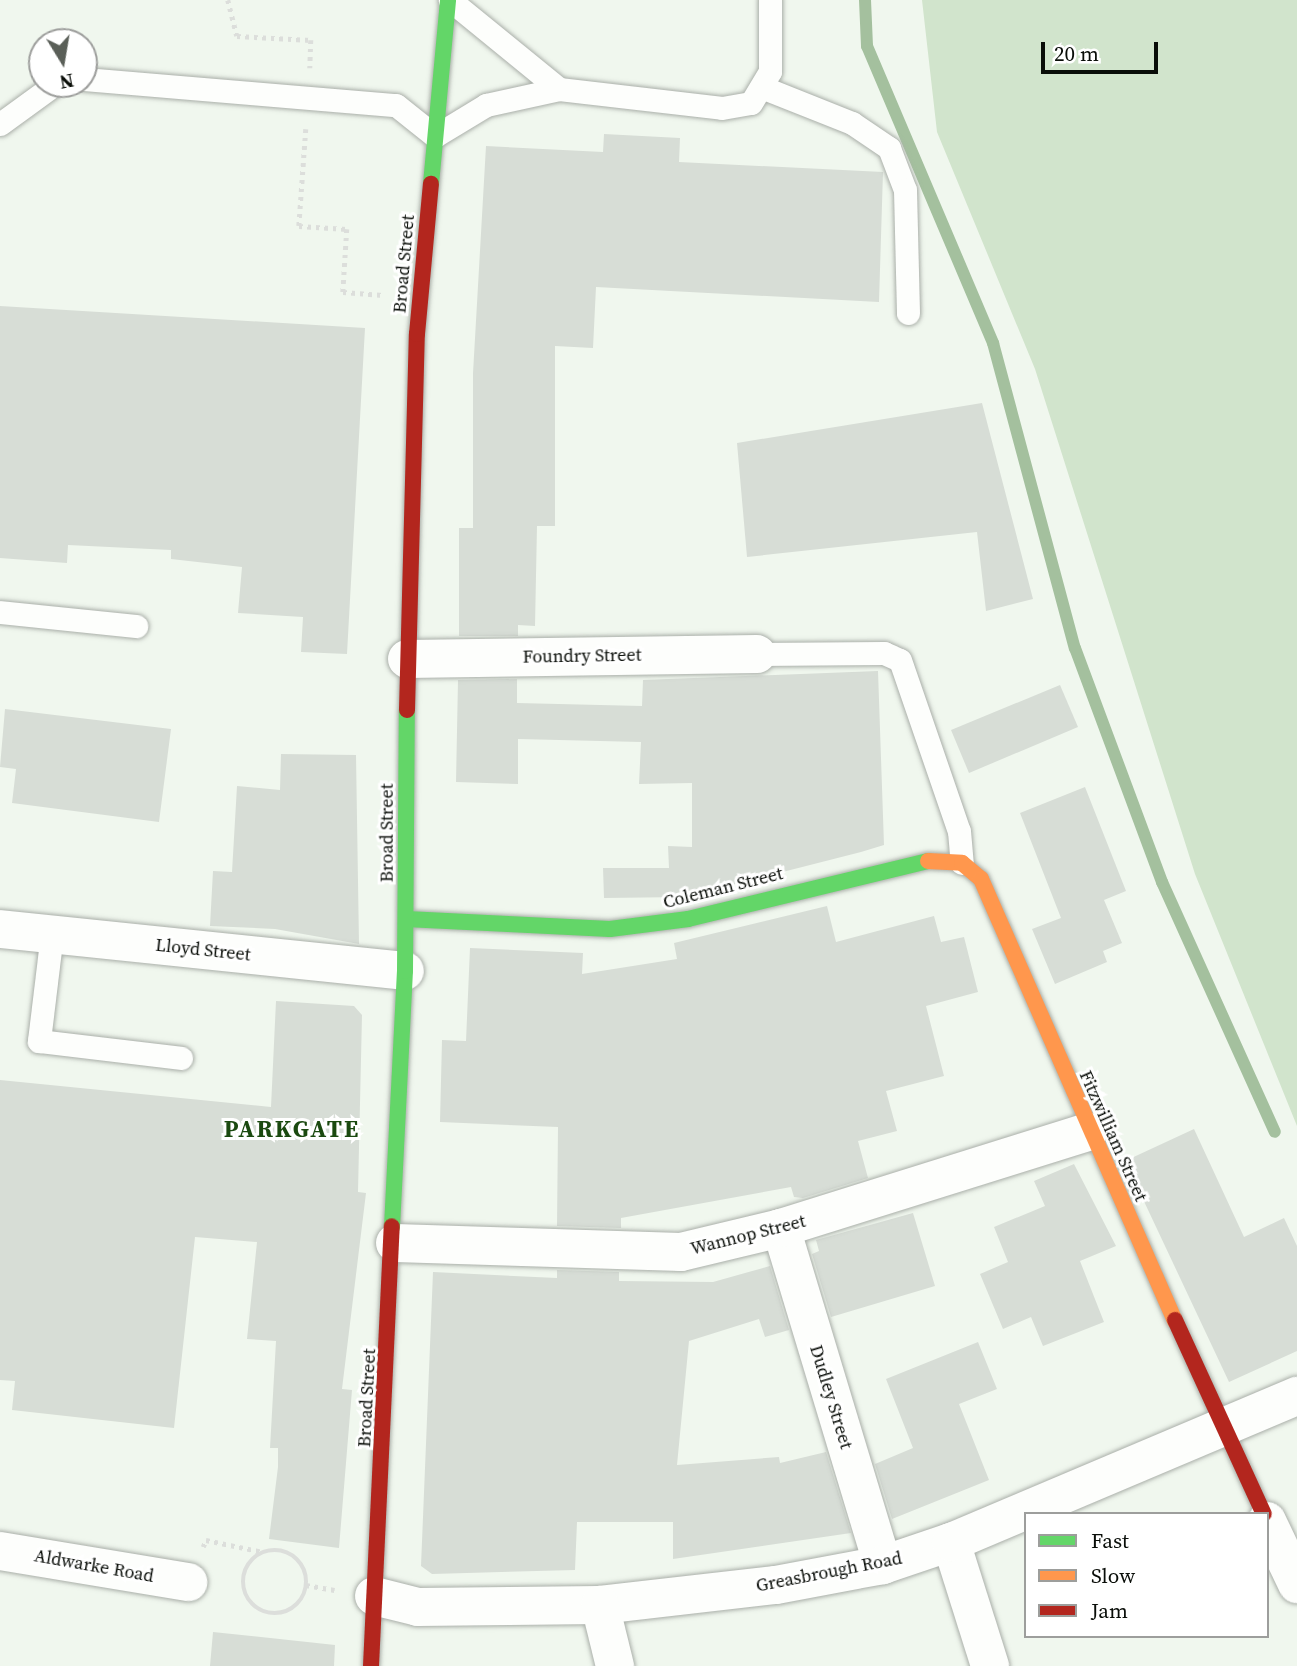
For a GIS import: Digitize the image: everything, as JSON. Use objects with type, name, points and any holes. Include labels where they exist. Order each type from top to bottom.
[{"type":"main road","name":"Broad Street","points":[[371,1666],[395,1243],[405,971],[407,659],[420,297],[449,0]]},
{"type":"main road","name":"Coleman Street","points":[[406,919],[610,929],[688,919],[898,866],[945,858],[962,863]]},
{"type":"main road","name":"Fitzwilliam Street","points":[[962,863],[981,878],[994,905],[1088,1132],[1263,1512]]},
{"type":"street","name":"Foundry Street","points":[[407,659],[757,654]]},
{"type":"street","name":"Lloyd Street","points":[[0,929],[405,971]]},
{"type":"street","name":"Wannop Street","points":[[395,1243],[681,1252],[781,1228],[1088,1132]]},
{"type":"street","name":"Dudley Street","points":[[781,1228],[883,1565]]},
{"type":"street","name":"Greasbrough Road","points":[[374,1596],[418,1608],[600,1605],[776,1585],[883,1565],[951,1542],[1225,1429],[1297,1396]]},
{"type":"street","points":[[1269,1525],[1297,1584]]},
{"type":"street","points":[[951,1542],[990,1666]]},
{"type":"street","name":"Aldwarke Road","points":[[0,1551],[188,1582]]},
{"type":"street","points":[[600,1605],[615,1666]]},
{"type":"lane","points":[[449,0],[559,89]]},
{"type":"lane","points":[[98,80],[309,95],[396,105],[435,136],[486,105],[559,89],[722,108],[751,103],[764,88],[770,71],[771,0]]},
{"type":"lane","points":[[764,88],[852,123],[890,148],[905,190],[908,313]]},
{"type":"lane","points":[[0,124],[36,98]]},
{"type":"lane","points":[[0,612],[136,626]]},
{"type":"lane","points":[[757,654],[884,653],[900,660],[959,831],[962,863]]},
{"type":"lane","points":[[52,933],[39,1041],[181,1058]]},
{"type":"path","points":[[228,0],[237,36],[311,40],[299,226],[347,229],[342,292],[420,297]]},
{"type":"path","points":[[278,1550],[297,1559],[307,1578],[302,1598],[276,1614],[257,1608],[243,1581],[258,1555],[278,1550]]},
{"type":"green space","points":[[922,0],[1297,0],[1297,1126],[1195,874],[1035,369],[937,132]]},
{"type":"building","points":[[604,134],[680,138],[679,162],[883,172],[879,302],[596,287],[593,348],[555,346],[555,526],[537,526],[535,626],[518,625],[518,636],[459,636],[459,528],[473,528],[473,373],[486,146],[603,152]]},
{"type":"building","points":[[0,306],[365,328],[347,654],[301,652],[303,617],[238,613],[242,567],[171,559],[171,550],[68,545],[67,563],[0,558]]},
{"type":"building","points":[[982,403],[1033,599],[986,611],[977,532],[747,557],[737,443]]},
{"type":"building","points":[[878,671],[884,845],[861,852],[684,897],[604,898],[603,868],[669,868],[668,846],[692,847],[692,783],[639,784],[641,742],[518,739],[518,784],[456,782],[458,680],[517,679],[517,703],[642,706],[643,680]]},
{"type":"building","points":[[1060,685],[1078,727],[969,773],[951,730]]},
{"type":"building","points":[[5,709],[171,729],[159,822],[12,803],[16,769],[0,767]]},
{"type":"building","points":[[281,754],[356,755],[359,944],[275,929],[210,926],[213,871],[232,872],[237,786],[280,790]]},
{"type":"building","points":[[1085,787],[1126,891],[1104,900],[1122,943],[1103,951],[1107,962],[1055,984],[1032,929],[1061,918],[1020,813]]},
{"type":"building","points":[[827,906],[836,942],[934,916],[941,942],[964,937],[978,992],[926,1006],[944,1076],[886,1091],[897,1131],[858,1141],[868,1178],[803,1198],[794,1197],[791,1187],[621,1218],[621,1228],[557,1226],[558,1127],[440,1122],[442,1040],[466,1041],[470,948],[583,953],[582,974],[677,959],[674,943]]},
{"type":"building","points":[[276,1001],[354,1006],[362,1015],[358,1192],[366,1193],[342,1389],[352,1390],[339,1548],[269,1539],[278,1467],[278,1448],[270,1448],[276,1341],[247,1339],[257,1242],[195,1237],[174,1428],[12,1410],[15,1381],[0,1380],[0,1080],[271,1107]]},
{"type":"building","points":[[1194,1129],[1244,1237],[1284,1218],[1297,1246],[1297,1351],[1229,1382],[1125,1161]]},
{"type":"building","points":[[1074,1164],[1116,1246],[1080,1261],[1104,1322],[1043,1346],[1031,1317],[1003,1329],[980,1274],[1008,1262],[994,1227],[1045,1206],[1034,1181]]},
{"type":"building","points":[[913,1213],[935,1286],[831,1317],[812,1254],[819,1251],[816,1240]]},
{"type":"building","points":[[770,1266],[789,1330],[765,1337],[759,1319],[689,1341],[677,1465],[779,1457],[780,1463],[826,1452],[851,1533],[673,1559],[673,1522],[577,1522],[575,1570],[432,1574],[421,1566],[433,1272],[557,1278],[557,1270],[619,1272],[619,1281],[713,1282]]},
{"type":"building","points":[[978,1342],[997,1389],[959,1404],[989,1480],[892,1519],[875,1464],[913,1448],[886,1379]]},
{"type":"building","points":[[213,1632],[335,1645],[334,1666],[210,1666]]},
{"type":"waterway","points":[[865,0],[867,46],[993,343],[1075,648],[1162,882],[1275,1132]]},
{"type":"traffic: fast","points":[[431,184],[448,0]]},
{"type":"traffic: fast","points":[[392,1227],[405,971],[407,710]]},
{"type":"traffic: fast","points":[[406,919],[610,929],[688,919],[928,861]]},
{"type":"traffic: slow","points":[[928,861],[962,863],[981,879],[1175,1320]]},
{"type":"traffic: jam","points":[[407,710],[417,334],[431,184]]},
{"type":"traffic: jam","points":[[371,1666],[392,1227]]},
{"type":"traffic: jam","points":[[1175,1320],[1263,1512]]},
{"type":"district","name":"PARKGATE","points":[[292,1129]]}]
